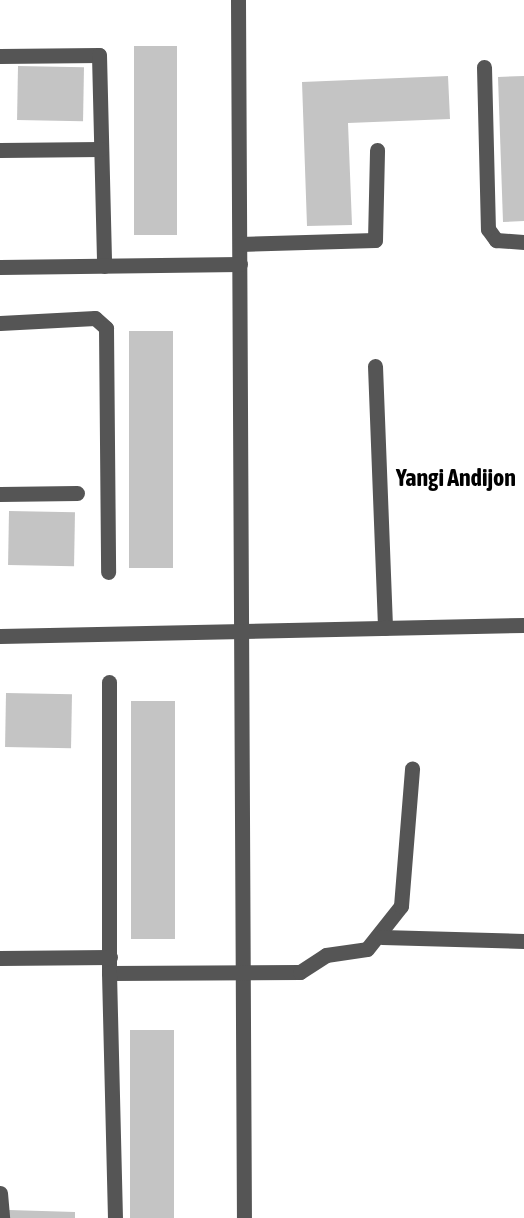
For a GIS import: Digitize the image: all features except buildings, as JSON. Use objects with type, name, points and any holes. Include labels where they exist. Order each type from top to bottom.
[{"type":"street","points":[[238,0],[244,1218]]},
{"type":"street","points":[[0,56],[99,55],[104,266]]},
{"type":"street","points":[[484,67],[488,229],[496,240],[524,242]]},
{"type":"street","points":[[0,150],[101,149]]},
{"type":"street","points":[[240,244],[375,240],[377,150]]},
{"type":"street","points":[[0,267],[240,264]]},
{"type":"street","points":[[0,323],[95,318],[106,328],[108,573]]},
{"type":"street","points":[[375,366],[385,628]]},
{"type":"street","points":[[0,494],[77,493]]},
{"type":"street","points":[[0,636],[524,625]]},
{"type":"street","points":[[109,682],[109,973],[115,1218]]},
{"type":"street","points":[[109,973],[300,972],[326,955],[367,949],[382,937],[401,906],[412,768]]},
{"type":"street","points":[[382,937],[524,941]]},
{"type":"street","points":[[0,958],[110,957]]},
{"type":"street","points":[[0,1192],[2,1218]]},
{"type":"district","name":"Yangi Andijon","points":[[456,478]]}]
